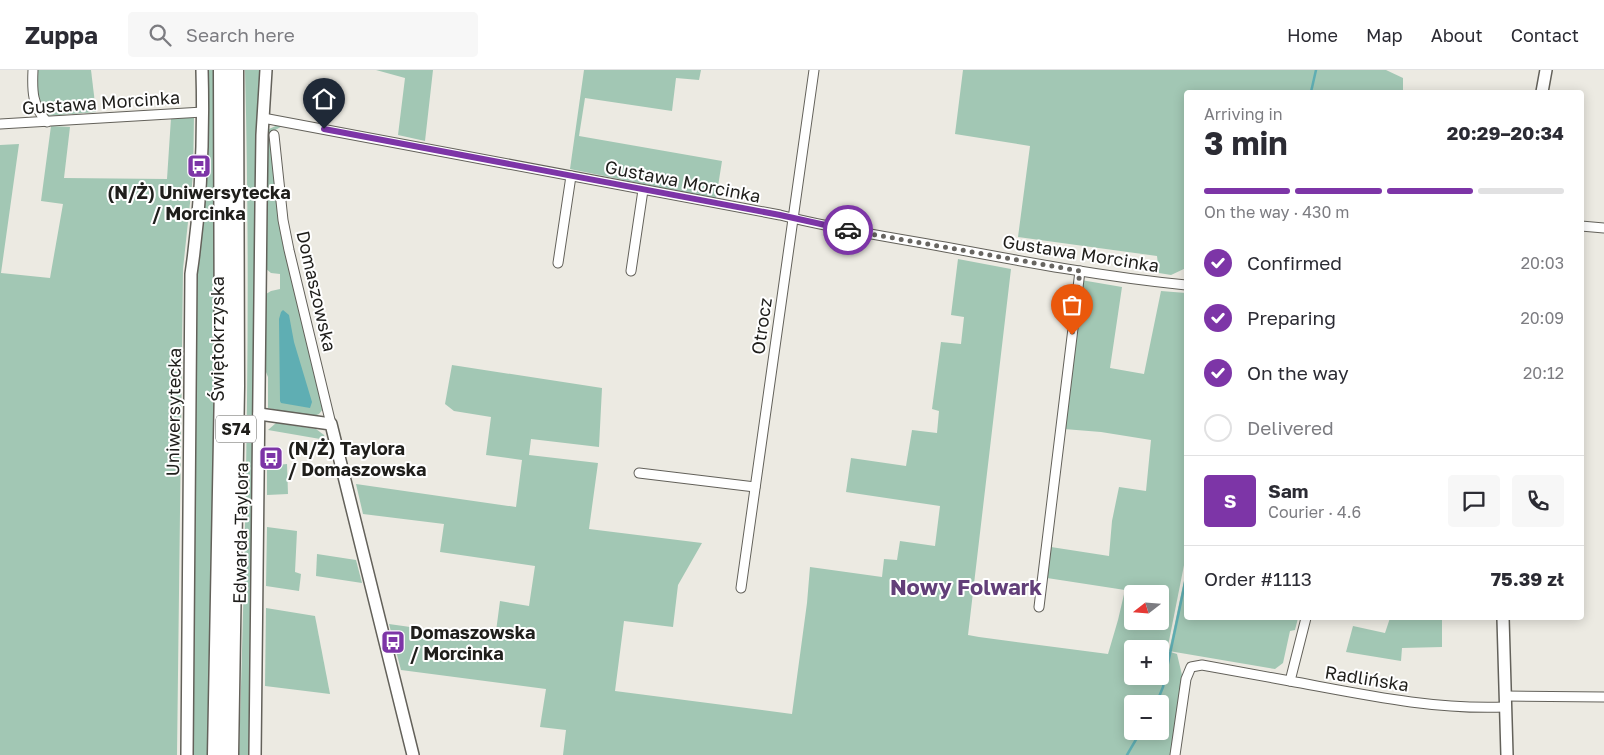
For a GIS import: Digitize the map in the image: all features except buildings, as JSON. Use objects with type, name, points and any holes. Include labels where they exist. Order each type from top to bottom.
[{"type":"highway","name":"S74","points":[[222,70],[229,104]]},
{"type":"highway","name":"S74","points":[[229,104],[236,70]]},
{"type":"highway","name":"Świętokrzyska","points":[[216,755],[229,104]]},
{"type":"highway","name":"Świętokrzyska","points":[[229,104],[236,443],[230,755]]},
{"type":"street","points":[[33,70],[32,94],[39,113],[47,122]]},
{"type":"street","name":"Uniwersytecka","points":[[186,755],[191,274],[200,204],[203,112],[202,70]]},
{"type":"street","name":"Edwarda Taylora","points":[[255,755],[261,207],[266,70]]},
{"type":"street","name":"Otrocz","points":[[741,588],[814,70]]},
{"type":"street","points":[[1542,90],[1546,70]]},
{"type":"street","name":"Gustawa Morcinka","points":[[0,124],[203,112]]},
{"type":"street","name":"Gustawa Morcinka","points":[[263,118],[1080,271],[1184,285]]},
{"type":"street","name":"Domaszowska","points":[[274,135],[288,250],[414,755]]},
{"type":"street","points":[[558,263],[571,176]]},
{"type":"street","points":[[631,271],[643,190]]},
{"type":"street","points":[[1584,226],[1604,228]]},
{"type":"street","points":[[1039,607],[1080,271]]},
{"type":"street","points":[[259,414],[331,424]]},
{"type":"street","points":[[639,473],[755,488]]},
{"type":"street","points":[[1290,681],[1305,620]]},
{"type":"street","points":[[1503,620],[1507,755]]},
{"type":"street","name":"Radlińska","points":[[1176,755],[1186,679],[1192,667],[1202,665],[1388,698],[1450,706],[1604,697]]},
{"type":"green space","points":[[37,70],[91,70],[96,112],[47,116],[39,99]]},
{"type":"green space","points":[[208,70],[216,70],[217,258],[209,755],[189,755],[196,275],[207,166]]},
{"type":"green space","points":[[245,70],[262,70],[250,755],[239,755],[247,412],[248,241]]},
{"type":"green space","points":[[376,70],[433,70],[425,141],[398,135],[405,78]]},
{"type":"green space","points":[[584,70],[701,70],[699,80],[676,78],[672,111],[585,98],[579,136],[722,161],[716,199],[570,169]]},
{"type":"green space","points":[[963,70],[1386,70],[1403,78],[1403,90],[1184,90],[1184,269],[1171,275],[1159,273],[1157,256],[1018,237],[1030,146],[955,134]]},
{"type":"green space","points":[[194,116],[193,175],[183,269],[177,755],[0,755],[0,145],[19,144],[1,273],[50,278],[63,204],[41,201],[51,126],[70,127],[64,178],[167,179],[171,118]]},
{"type":"green space","points":[[280,124],[284,125],[272,132],[289,268],[323,409],[319,414],[312,417],[268,408],[268,377],[264,367],[266,294],[280,289],[280,274],[271,273],[265,268],[267,133],[269,129]]},
{"type":"green space","points":[[958,259],[1011,269],[968,635],[1108,654],[1124,594],[1124,630],[1169,630],[1169,585],[1124,585],[1124,590],[1047,578],[1051,547],[1109,556],[1112,521],[1119,487],[1146,491],[1151,440],[1101,432],[1064,429],[1081,280],[1122,287],[1110,368],[1144,374],[1161,291],[1184,293],[1184,565],[1169,641],[1124,640],[1124,685],[1169,685],[1169,652],[1177,654],[1182,675],[1171,755],[563,755],[566,730],[540,727],[546,689],[401,670],[389,624],[495,639],[500,601],[529,606],[535,566],[440,552],[444,524],[363,514],[356,484],[516,507],[522,460],[486,455],[491,417],[454,411],[445,404],[452,365],[602,388],[599,447],[531,439],[529,455],[598,463],[589,529],[702,543],[678,585],[673,627],[624,621],[615,691],[792,714],[810,567],[882,577],[884,559],[897,560],[900,541],[935,546],[940,506],[846,492],[851,458],[906,466],[912,430],[937,433],[939,411],[932,409],[941,342],[961,344],[964,317],[951,315]]},
{"type":"green space","points":[[276,423],[316,429],[324,435],[326,440],[268,430]]},
{"type":"green space","points":[[287,464],[288,494],[267,495],[267,466]]},
{"type":"green space","points":[[267,527],[297,531],[295,572],[301,574],[299,591],[266,586]]},
{"type":"green space","points":[[317,554],[356,560],[362,583],[316,576]]},
{"type":"green space","points":[[1184,580],[1184,620],[1298,620],[1295,630],[1290,631],[1283,663],[1275,669],[1169,651]]},
{"type":"green space","points":[[266,608],[315,616],[330,694],[265,686]]},
{"type":"green space","points":[[1389,620],[1442,620],[1442,647],[1402,648],[1401,661],[1346,652],[1353,626],[1385,633]]},
{"type":"water","points":[[283,310],[289,315],[294,342],[312,402],[310,408],[281,403],[280,401],[279,319]]},
{"type":"waterway","points":[[1311,90],[1316,70]]},
{"type":"waterway","points":[[1160,695],[1184,587]]},
{"type":"waterway","points":[[1127,755],[1136,740]]},
{"type":"way so far","points":[[848,230],[1080,271],[1072,335]]},
{"type":"place","name":"(N/Ż) Uniwersytecka / Morcinka","points":[[199,166]]},
{"type":"place","name":"(N/Ż) Taylora / Domaszowska","points":[[271,458]]},
{"type":"place","name":"Domaszowska / Morcinka","points":[[393,642]]},
{"type":"district","name":"Nowy Folwark","points":[[966,586]]},
{"type":"route","points":[[324,129],[780,215],[848,230]]}]
